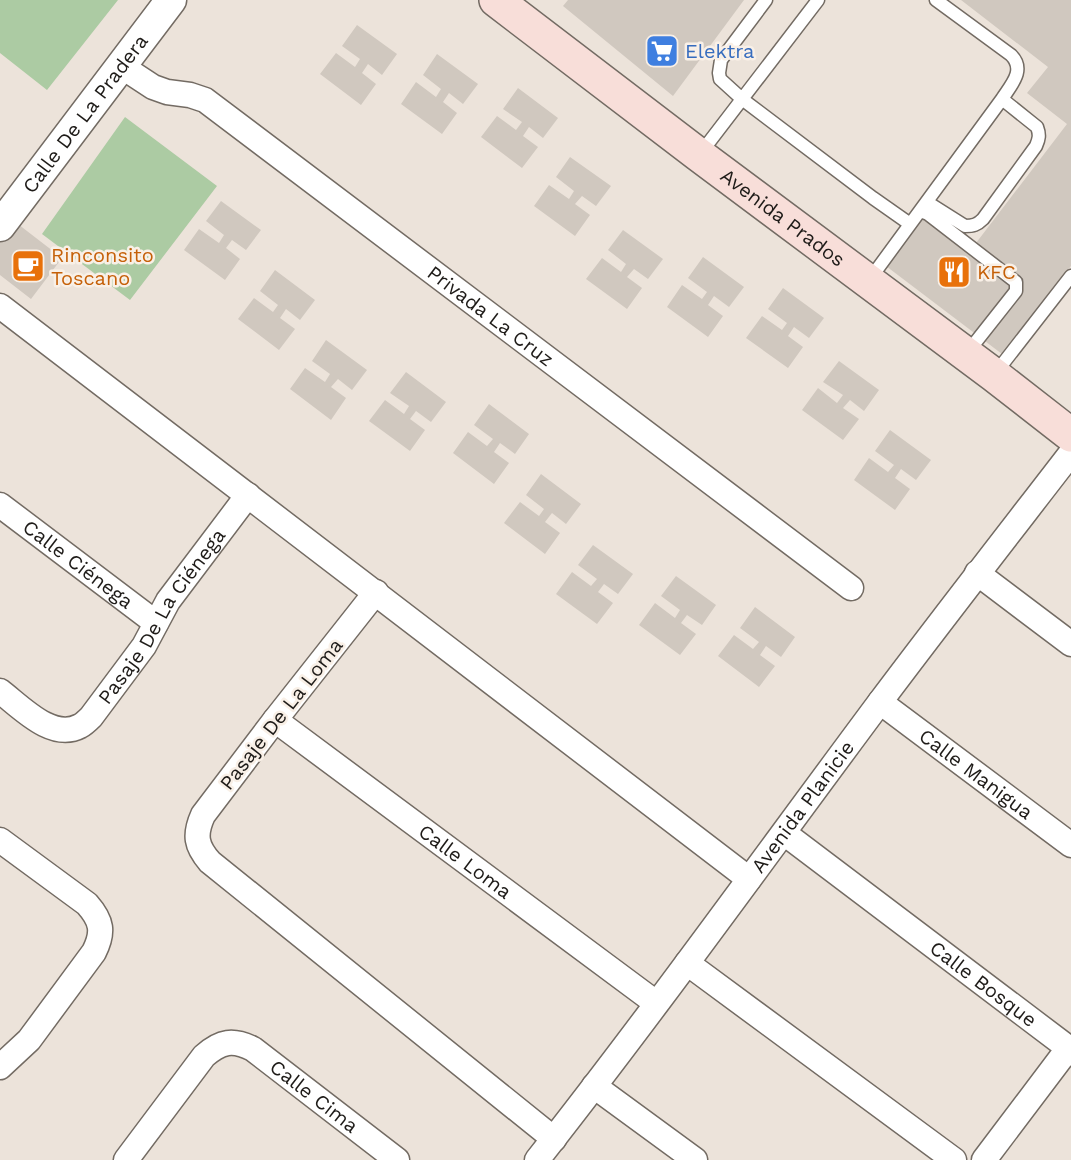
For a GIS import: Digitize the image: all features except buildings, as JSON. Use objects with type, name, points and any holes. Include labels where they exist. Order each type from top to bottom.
[{"type":"main road","name":"Avenida Prados","points":[[506,3],[699,155],[967,354],[1071,435]]},
{"type":"street","name":"Calle De La Pradera","points":[[0,226],[171,0]]},
{"type":"street","name":"Privada La Cruz","points":[[121,66],[153,87],[206,100],[851,588]]},
{"type":"street","points":[[0,306],[749,879]]},
{"type":"street","name":"Avenida Planicie","points":[[537,1160],[687,963],[977,573],[1071,453]]},
{"type":"street","name":"Pasaje De La Ciénega","points":[[0,691],[42,724],[54,729],[68,730],[81,726],[91,717],[144,646],[168,601],[248,495]]},
{"type":"street","name":"Calle Ciénega","points":[[0,505],[156,623]]},
{"type":"street","points":[[977,573],[1071,644]]},
{"type":"street","name":"Pasaje De La Loma","points":[[376,592],[203,815],[198,827],[197,840],[201,852],[210,862],[554,1139]]},
{"type":"street","name":"Calle Manigua","points":[[880,702],[1071,845]]},
{"type":"street","name":"Calle Loma","points":[[275,720],[656,1003]]},
{"type":"street","name":"Calle Bosque","points":[[784,832],[1071,1050],[1061,1058],[984,1160]]},
{"type":"street","points":[[0,840],[87,904],[96,914],[101,926],[100,940],[94,952],[29,1040],[22,1048],[4,1055]]},
{"type":"street","points":[[687,963],[954,1160]]},
{"type":"street","name":"Calle Cima","points":[[136,1156],[204,1056],[214,1047],[227,1042],[241,1043],[253,1049],[397,1160]]},
{"type":"street","points":[[594,1086],[694,1160]]},
{"type":"lane","points":[[766,0],[721,60],[720,79],[742,99],[910,224]]},
{"type":"lane","points":[[699,155],[818,0]]},
{"type":"lane","points":[[868,282],[1002,99],[1018,73],[1016,60],[936,0]]},
{"type":"lane","points":[[923,206],[965,226],[978,224],[983,219],[1039,140],[1037,127],[1002,99]]},
{"type":"lane","points":[[923,206],[928,214],[1016,282],[1016,291],[967,354]]},
{"type":"lane","points":[[994,375],[1071,276]]},
{"type":"green space","points":[[0,0],[118,0],[47,90],[0,53]]},
{"type":"green space","points":[[125,117],[217,186],[130,300],[42,234]]},
{"type":"place","name":"Elektra","points":[[662,51]]},
{"type":"place","name":"Rinconsito Toscano","points":[[28,266]]},
{"type":"place","name":"KFC","points":[[954,272]]}]
